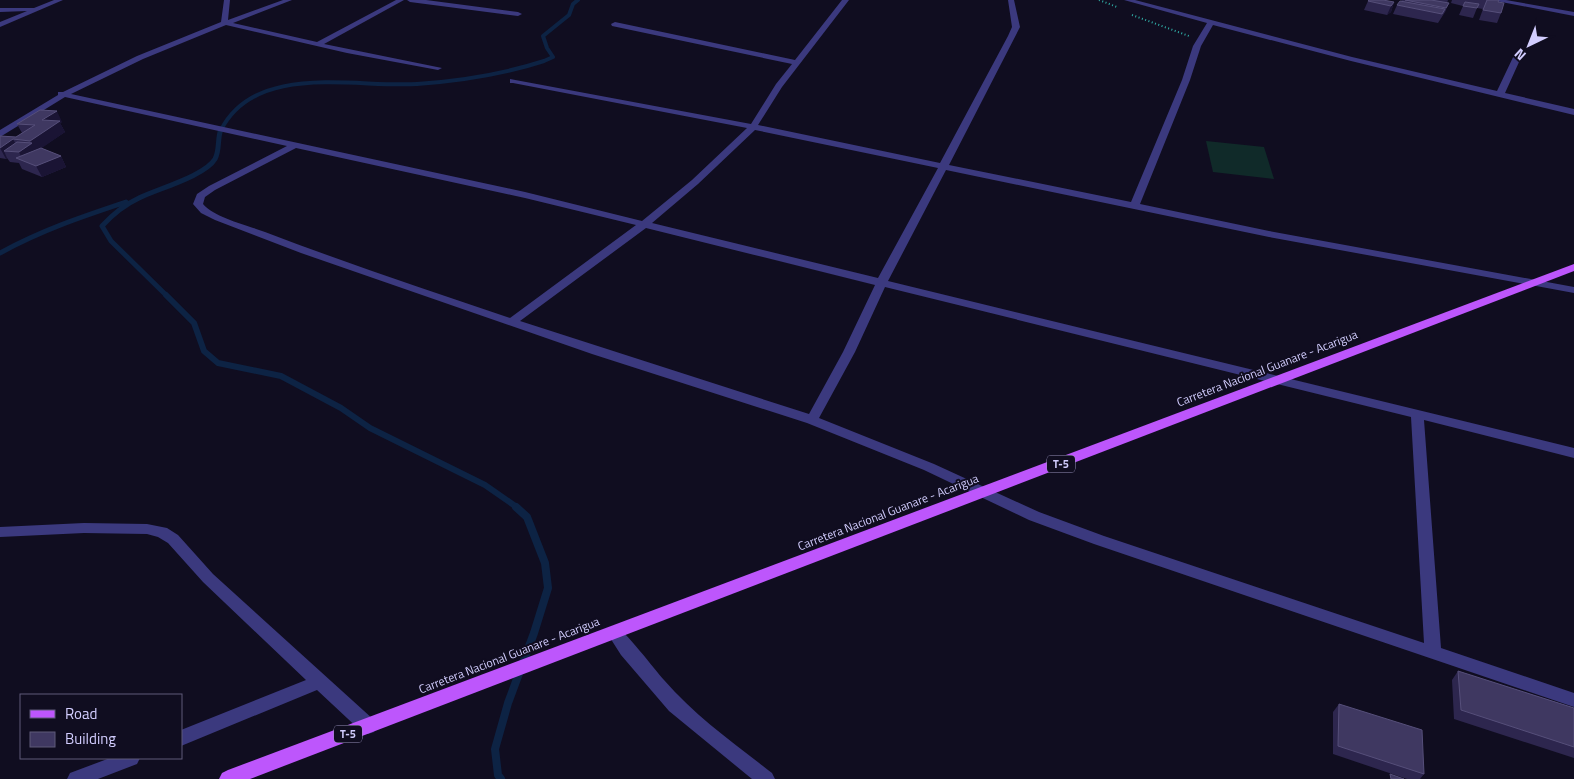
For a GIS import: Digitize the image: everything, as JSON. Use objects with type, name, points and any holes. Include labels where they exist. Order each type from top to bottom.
[{"type":"main road","name":"Carretera Nacional Guanare - Acarigua","points":[[228,779],[1278,381],[1574,266]]},
{"type":"street","points":[[0,24],[60,0]]},
{"type":"street","points":[[224,23],[227,0]]},
{"type":"street","points":[[0,134],[61,94],[150,52],[289,0]]},
{"type":"street","points":[[318,44],[400,0]]},
{"type":"street","points":[[410,0],[518,14]]},
{"type":"street","points":[[512,322],[643,225],[695,182],[754,128],[779,86],[846,0]]},
{"type":"street","points":[[812,420],[849,352],[882,282],[942,166],[1012,36],[1016,27],[1011,0]]},
{"type":"street","points":[[1128,0],[1351,59],[1574,112]]},
{"type":"street","points":[[1494,0],[1574,14]]},
{"type":"street","points":[[0,10],[38,9]]},
{"type":"street","points":[[1135,205],[1200,40],[1211,22]]},
{"type":"street","points":[[224,23],[388,60],[438,68]]},
{"type":"street","points":[[615,24],[797,63]]},
{"type":"street","points":[[1500,94],[1520,50]]},
{"type":"street","points":[[513,81],[1135,205],[1288,238],[1574,290]]},
{"type":"street","points":[[61,94],[525,195],[1574,452]]},
{"type":"street","points":[[295,145],[212,188],[200,196],[198,204],[204,211],[262,235],[512,322],[812,420],[930,467],[1034,516],[1099,540],[1574,700]]},
{"type":"street","points":[[1417,414],[1433,653]]},
{"type":"street","points":[[0,532],[84,528],[147,529],[162,532],[173,539],[208,578],[368,726]]},
{"type":"street","points":[[615,633],[626,650],[676,706],[766,779]]},
{"type":"street","points":[[182,738],[319,682]]},
{"type":"street","points":[[76,779],[128,759]]},
{"type":"path","points":[[1100,0],[1106,0]]},
{"type":"path","points":[[1100,0],[1122,10]]},
{"type":"path","points":[[1128,13],[1153,24],[1200,40]]},
{"type":"green space","points":[[1206,141],[1264,147],[1274,179],[1213,172]]},
{"type":"building","points":[[1369,0],[1383,0],[1394,2],[1391,6]]},
{"type":"building","points":[[1405,0],[1431,0],[1449,3],[1446,8]]},
{"type":"building","points":[[1487,0],[1499,0],[1498,2],[1504,3],[1501,13],[1483,10]]},
{"type":"building","points":[[1400,1],[1445,9],[1442,14],[1397,5]]},
{"type":"building","points":[[1465,2],[1479,4],[1477,8],[1463,6]]},
{"type":"building","points":[[40,110],[57,111],[42,120],[60,121],[30,141],[13,139],[0,148],[0,136],[16,137],[35,125],[17,124]]},
{"type":"building","points":[[17,142],[32,143],[19,152],[4,151]]},
{"type":"building","points":[[41,148],[61,156],[36,166],[16,158]]},
{"type":"building","points":[[1458,671],[1574,708],[1574,747],[1461,710]]},
{"type":"building","points":[[1339,704],[1422,730],[1424,774],[1338,746]]},
{"type":"building","points":[[1390,774],[1404,779],[1391,779]]},
{"type":"waterway","points":[[221,130],[237,109],[258,95],[282,87],[309,83],[337,82],[433,83],[497,73],[544,61],[553,57],[547,48],[543,36],[569,15],[573,4],[578,0]]},
{"type":"waterway","points":[[167,296],[111,241],[102,226],[119,210],[134,201],[147,194],[180,182],[210,165],[217,156],[221,129]]},
{"type":"waterway","points":[[0,253],[46,231],[126,202]]},
{"type":"waterway","points":[[167,296],[194,323],[204,351],[218,363],[281,376],[341,408],[370,428],[485,485],[518,508]]},
{"type":"waterway","points":[[501,779],[498,775],[495,749],[508,703],[534,633],[548,588],[545,563],[527,517],[516,507]]}]
